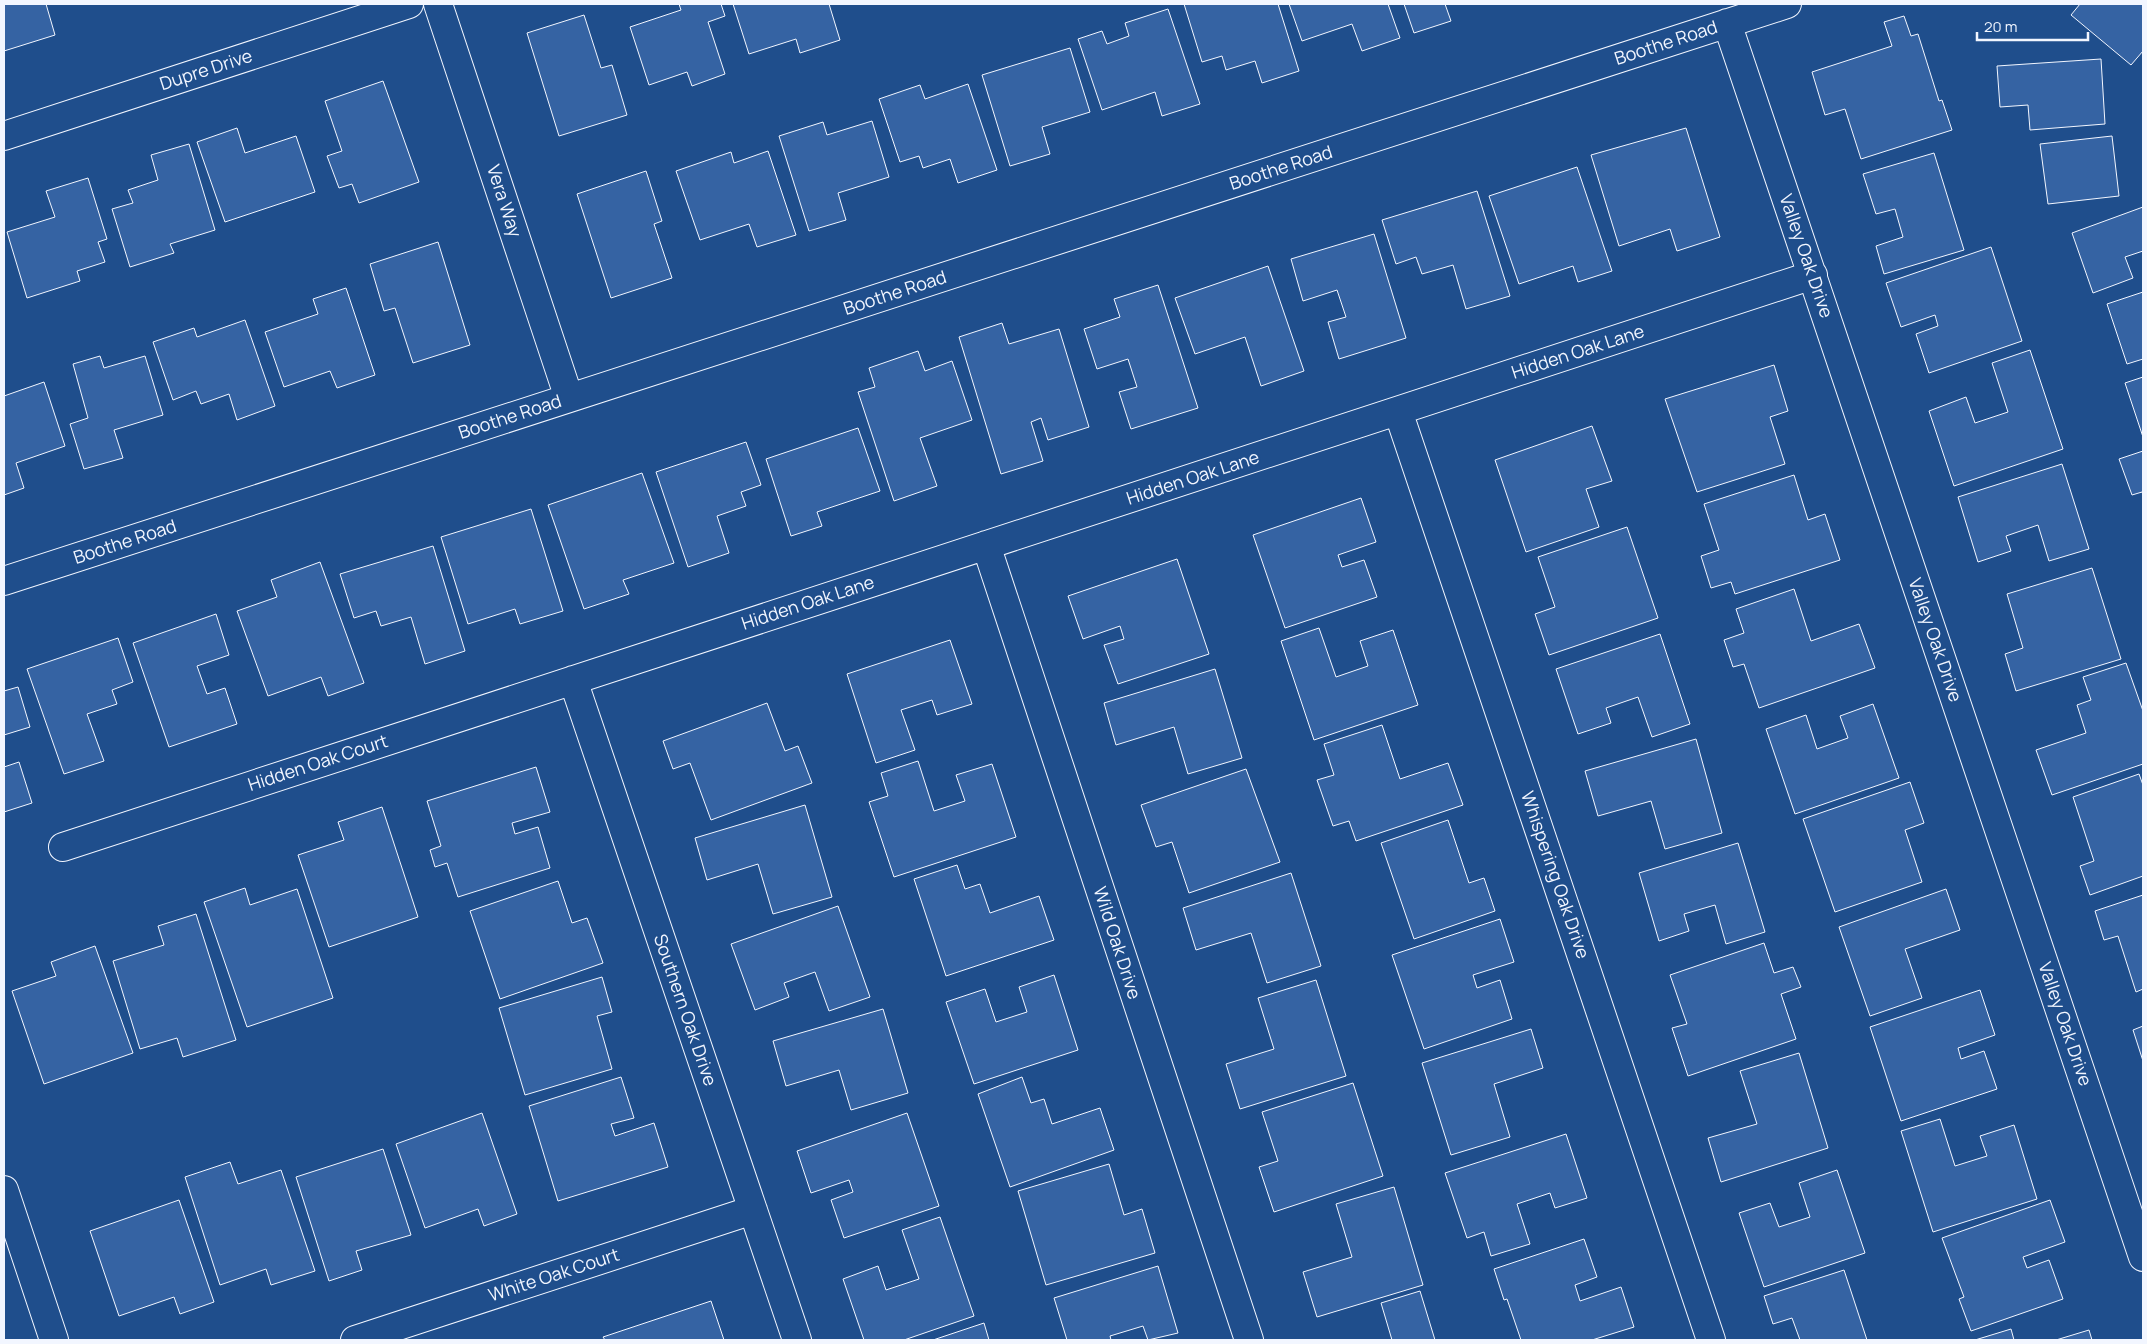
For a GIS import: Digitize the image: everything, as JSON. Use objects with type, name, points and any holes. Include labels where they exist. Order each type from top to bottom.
[{"type":"street","name":"Dupre Drive","points":[[4,136],[409,4]]},
{"type":"street","name":"Vera Way","points":[[438,4],[569,398]]},
{"type":"street","name":"Boothe Road","points":[[4,581],[1787,4]]},
{"type":"street","name":"Valley Oak Drive","points":[[1727,23],[2143,1257]]},
{"type":"street","name":"Hidden Oak Lane","points":[[573,680],[1812,275]]},
{"type":"street","name":"Whispering Oak Drive","points":[[1398,411],[1711,1340]]},
{"type":"street","name":"Wild Oak Drive","points":[[986,545],[1249,1340]]},
{"type":"street","name":"Hidden Oak Court","points":[[63,846],[573,680]]},
{"type":"street","name":"Southern Oak Drive","points":[[573,680],[797,1340]]},
{"type":"street","points":[[4,1190],[54,1340]]},
{"type":"street","name":"White Oak Court","points":[[355,1340],[753,1210]]},
{"type":"building","points":[[4,4],[46,4],[55,35],[4,51]]},
{"type":"building","points":[[679,4],[721,4],[725,16],[708,22],[725,74],[692,86],[687,72],[649,85],[630,27],[681,10]]},
{"type":"building","points":[[733,4],[829,4],[840,40],[800,53],[796,39],[749,54]]},
{"type":"building","points":[[1184,4],[1278,4],[1299,71],[1262,83],[1255,61],[1226,70],[1222,56],[1202,62]]},
{"type":"building","points":[[1289,4],[1388,4],[1400,38],[1362,51],[1352,24],[1302,41]]},
{"type":"building","points":[[1404,4],[1445,4],[1451,21],[1414,33]]},
{"type":"building","points":[[2080,4],[2143,4],[2143,51],[2131,65],[2071,15]]},
{"type":"building","points":[[1168,9],[1200,104],[1162,116],[1155,92],[1102,110],[1078,39],[1102,31],[1107,44],[1129,36],[1125,23]]},
{"type":"building","points":[[584,15],[601,68],[612,65],[627,115],[559,136],[527,33]]},
{"type":"building","points":[[1904,16],[1911,36],[1918,34],[1939,101],[1942,100],[1952,130],[1861,159],[1845,109],[1825,115],[1812,72],[1892,46],[1884,22]]},
{"type":"building","points":[[1070,48],[1090,112],[1042,127],[1050,154],[1010,166],[982,75]]},
{"type":"building","points":[[2101,59],[2105,124],[2030,130],[2028,105],[2000,107],[1997,66]]},
{"type":"building","points":[[383,81],[419,182],[359,203],[352,184],[339,188],[327,156],[342,151],[325,101]]},
{"type":"building","points":[[968,84],[997,170],[958,183],[950,159],[923,168],[919,156],[900,162],[879,99],[920,85],[925,99]]},
{"type":"building","points":[[872,121],[889,177],[838,193],[846,220],[809,231],[779,136],[823,122],[827,135]]},
{"type":"building","points":[[237,128],[245,153],[296,136],[315,192],[225,222],[197,142]]},
{"type":"building","points":[[1686,128],[1720,237],[1677,251],[1670,229],[1619,246],[1591,155]]},
{"type":"building","points":[[2112,136],[2119,196],[2048,204],[2040,144]]},
{"type":"building","points":[[189,144],[215,230],[170,244],[174,253],[130,267],[112,209],[133,203],[128,190],[158,180],[151,155]]},
{"type":"building","points":[[768,151],[796,235],[757,247],[749,224],[700,240],[676,171],[731,152],[734,163]]},
{"type":"building","points":[[1934,153],[1964,250],[1884,274],[1876,246],[1903,237],[1895,209],[1876,214],[1863,174]]},
{"type":"building","points":[[1577,167],[1612,271],[1578,282],[1573,266],[1519,284],[1489,196]]},
{"type":"building","points":[[646,171],[662,221],[654,224],[672,278],[611,298],[577,194]]},
{"type":"building","points":[[88,178],[107,239],[98,242],[105,262],[77,271],[80,281],[27,298],[7,232],[55,217],[46,191]]},
{"type":"building","points":[[1477,191],[1510,296],[1466,309],[1453,265],[1422,274],[1416,257],[1396,264],[1382,220]]},
{"type":"building","points":[[2143,207],[2143,251],[2125,257],[2133,278],[2093,293],[2072,233]]},
{"type":"building","points":[[1374,234],[1406,338],[1339,359],[1328,322],[1346,317],[1337,290],[1303,301],[1291,259]]},
{"type":"building","points":[[438,242],[470,345],[413,363],[395,308],[384,311],[370,264]]},
{"type":"building","points":[[1991,247],[2022,341],[1929,373],[1916,334],[1938,326],[1935,315],[1901,327],[1886,283]]},
{"type":"building","points":[[1268,266],[1304,371],[1261,386],[1245,337],[1195,354],[1175,298]]},
{"type":"building","points":[[1158,285],[1198,408],[1131,429],[1119,392],[1137,387],[1128,359],[1097,369],[1084,329],[1120,317],[1114,299]]},
{"type":"building","points":[[346,288],[375,375],[337,388],[330,371],[284,387],[265,332],[318,314],[313,299]]},
{"type":"building","points":[[2143,292],[2143,359],[2127,364],[2107,304]]},
{"type":"building","points":[[245,320],[275,406],[237,420],[229,394],[201,404],[196,391],[173,400],[153,342],[194,328],[197,337]]},
{"type":"building","points":[[1002,323],[1009,344],[1059,329],[1089,427],[1048,440],[1041,418],[1031,422],[1043,461],[1001,474],[959,337]]},
{"type":"building","points":[[2030,350],[2063,449],[1954,486],[1929,411],[1966,397],[1975,423],[2008,412],[1992,363]]},
{"type":"building","points":[[918,351],[925,371],[952,361],[972,420],[920,438],[937,486],[894,501],[858,392],[875,387],[869,368]]},
{"type":"building","points":[[100,356],[104,368],[145,356],[163,415],[114,430],[123,458],[84,469],[70,424],[88,418],[73,364]]},
{"type":"building","points":[[1774,365],[1788,411],[1770,417],[1785,464],[1697,492],[1665,399]]},
{"type":"building","points":[[2143,377],[2143,437],[2125,383]]},
{"type":"building","points":[[44,382],[65,446],[16,463],[24,488],[4,495],[4,396]]},
{"type":"building","points":[[1592,426],[1612,481],[1586,489],[1599,527],[1526,552],[1495,460]]},
{"type":"building","points":[[858,428],[880,491],[817,512],[822,526],[791,536],[766,459]]},
{"type":"building","points":[[746,442],[761,485],[741,492],[746,506],[717,516],[729,553],[688,567],[656,472]]},
{"type":"building","points":[[2143,451],[2143,495],[2142,492],[2132,495],[2119,459]]},
{"type":"building","points":[[2062,464],[2089,549],[2049,561],[2038,525],[2006,536],[2011,551],[1978,562],[1958,497]]},
{"type":"building","points":[[642,473],[674,563],[623,580],[629,594],[584,609],[548,505]]},
{"type":"building","points":[[1794,475],[1808,520],[1825,514],[1840,560],[1735,594],[1731,582],[1711,588],[1701,556],[1719,550],[1704,504]]},
{"type":"building","points":[[1361,498],[1376,542],[1338,555],[1342,567],[1364,560],[1377,597],[1285,628],[1253,535]]},
{"type":"building","points":[[531,509],[563,611],[520,624],[515,609],[468,624],[441,537]]},
{"type":"building","points":[[1627,527],[1658,618],[1549,655],[1535,614],[1555,607],[1538,557]]},
{"type":"building","points":[[433,546],[465,651],[425,664],[411,617],[381,626],[376,611],[354,618],[340,574]]},
{"type":"building","points":[[1177,559],[1209,654],[1118,684],[1104,645],[1124,639],[1120,626],[1083,639],[1068,596]]},
{"type":"building","points":[[320,562],[364,683],[328,696],[321,677],[268,696],[237,611],[277,597],[271,580]]},
{"type":"building","points":[[2092,568],[2121,659],[2016,691],[2005,654],[2023,648],[2007,594]]},
{"type":"building","points":[[1794,589],[1811,641],[1859,624],[1875,668],[1759,708],[1744,664],[1733,667],[1724,640],[1744,633],[1736,609]]},
{"type":"building","points":[[216,614],[229,655],[197,666],[207,694],[225,688],[237,724],[169,747],[133,643]]},
{"type":"building","points":[[1319,628],[1336,677],[1368,666],[1360,641],[1393,630],[1418,705],[1314,740],[1281,641]]},
{"type":"building","points":[[1660,634],[1690,724],[1652,737],[1638,697],[1606,708],[1611,723],[1578,734],[1556,669]]},
{"type":"building","points":[[118,638],[133,682],[112,690],[117,704],[87,714],[104,761],[64,774],[27,669]]},
{"type":"building","points":[[950,640],[972,704],[937,715],[932,700],[901,710],[915,750],[876,763],[847,674]]},
{"type":"building","points":[[2126,663],[2143,711],[2143,764],[2052,795],[2036,750],[2086,733],[2077,705],[2091,700],[2083,677]]},
{"type":"building","points":[[1215,669],[1242,758],[1188,774],[1174,727],[1116,745],[1104,703]]},
{"type":"building","points":[[18,687],[30,727],[4,735],[4,691]]},
{"type":"building","points":[[767,703],[785,751],[798,746],[812,783],[711,820],[690,763],[673,769],[663,741]]},
{"type":"building","points":[[1873,704],[1899,778],[1795,814],[1766,729],[1806,715],[1817,749],[1848,738],[1840,716]]},
{"type":"building","points":[[1382,725],[1400,779],[1448,763],[1463,805],[1356,841],[1349,821],[1333,826],[1317,780],[1334,775],[1324,744]]},
{"type":"building","points":[[1696,739],[1722,833],[1665,849],[1651,801],[1598,816],[1585,771]]},
{"type":"building","points":[[918,761],[934,811],[965,801],[956,775],[992,764],[1016,837],[894,877],[869,802],[888,796],[881,773]]},
{"type":"building","points":[[19,762],[32,803],[4,812],[4,767]]},
{"type":"building","points":[[536,767],[550,812],[512,823],[515,834],[538,827],[550,868],[458,897],[447,863],[435,867],[430,850],[441,846],[427,801]]},
{"type":"building","points":[[1246,769],[1280,862],[1189,893],[1172,842],[1156,847],[1141,805]]},
{"type":"building","points":[[2139,774],[2143,785],[2143,876],[2090,895],[2080,866],[2094,861],[2073,797]]},
{"type":"building","points":[[1910,782],[1924,823],[1905,830],[1922,882],[1835,912],[1803,819]]},
{"type":"building","points":[[805,805],[832,897],[773,914],[758,864],[707,880],[695,838]]},
{"type":"building","points":[[382,807],[418,917],[329,947],[298,855],[344,840],[338,822]]},
{"type":"building","points":[[1448,820],[1469,883],[1484,878],[1495,911],[1414,939],[1381,843]]},
{"type":"building","points":[[1738,843],[1765,932],[1726,944],[1715,905],[1684,914],[1689,931],[1659,941],[1639,873]]},
{"type":"building","points":[[957,865],[965,889],[980,884],[990,913],[1039,896],[1054,940],[946,976],[914,879]]},
{"type":"building","points":[[1291,873],[1321,966],[1267,983],[1251,933],[1196,950],[1183,908]]},
{"type":"building","points":[[558,881],[572,923],[587,918],[603,963],[500,999],[470,911]]},
{"type":"building","points":[[245,888],[250,905],[297,889],[333,998],[247,1027],[204,902]]},
{"type":"building","points":[[1946,889],[1960,930],[1905,949],[1922,998],[1870,1016],[1839,927]]},
{"type":"building","points":[[2143,895],[2143,989],[2136,992],[2118,936],[2104,940],[2095,911]]},
{"type":"building","points":[[838,906],[870,997],[829,1011],[815,972],[784,983],[789,997],[755,1010],[731,944]]},
{"type":"building","points":[[196,914],[236,1040],[183,1057],[177,1038],[140,1049],[113,961],[164,945],[158,926]]},
{"type":"building","points":[[1500,919],[1514,962],[1473,975],[1477,988],[1500,980],[1512,1019],[1424,1049],[1392,955]]},
{"type":"building","points":[[1764,943],[1774,973],[1793,967],[1801,987],[1781,994],[1796,1039],[1688,1076],[1672,1028],[1687,1024],[1670,975]]},
{"type":"building","points":[[95,946],[133,1053],[44,1084],[12,991],[56,976],[51,962]]},
{"type":"building","points":[[1054,975],[1078,1050],[974,1084],[946,1002],[985,989],[996,1022],[1027,1012],[1019,987]]},
{"type":"building","points":[[602,977],[612,1012],[597,1016],[612,1069],[525,1095],[499,1008]]},
{"type":"building","points":[[1316,980],[1346,1076],[1240,1109],[1226,1064],[1274,1049],[1258,998]]},
{"type":"building","points":[[1980,990],[1995,1035],[1958,1048],[1961,1059],[1984,1051],[1997,1089],[1901,1121],[1870,1027]]},
{"type":"building","points":[[883,1009],[908,1093],[851,1110],[839,1070],[786,1086],[773,1041]]},
{"type":"building","points":[[2143,1026],[2143,1061],[2133,1030]]},
{"type":"building","points":[[1531,1029],[1543,1068],[1494,1084],[1510,1137],[1451,1155],[1422,1063]]},
{"type":"building","points":[[1799,1053],[1828,1148],[1721,1182],[1708,1138],[1757,1124],[1740,1071]]},
{"type":"building","points":[[621,1077],[634,1118],[611,1124],[615,1136],[654,1123],[668,1167],[558,1201],[529,1106]]},
{"type":"building","points":[[1022,1077],[1031,1103],[1044,1099],[1052,1124],[1100,1108],[1114,1150],[1010,1187],[978,1094]]},
{"type":"building","points":[[1353,1083],[1383,1176],[1274,1212],[1259,1167],[1278,1161],[1262,1112]]},
{"type":"building","points":[[482,1113],[517,1214],[484,1226],[478,1209],[425,1228],[396,1144]]},
{"type":"building","points":[[907,1113],[939,1206],[844,1238],[831,1200],[853,1192],[849,1180],[811,1193],[797,1151]]},
{"type":"building","points":[[1940,1119],[1955,1166],[1987,1156],[1980,1136],[2014,1125],[2037,1199],[1933,1232],[1901,1131]]},
{"type":"building","points":[[1566,1134],[1587,1198],[1555,1208],[1550,1193],[1517,1204],[1530,1244],[1491,1256],[1484,1232],[1467,1238],[1445,1173]]},
{"type":"building","points":[[383,1149],[411,1235],[356,1251],[362,1270],[329,1281],[296,1177]]},
{"type":"building","points":[[230,1162],[238,1184],[281,1170],[315,1271],[271,1285],[266,1269],[220,1285],[185,1177]]},
{"type":"building","points":[[1109,1164],[1124,1215],[1142,1209],[1155,1253],[1046,1285],[1018,1191]]},
{"type":"building","points":[[1837,1170],[1865,1253],[1764,1287],[1739,1213],[1770,1203],[1779,1227],[1810,1217],[1799,1183]]},
{"type":"building","points":[[1394,1187],[1423,1285],[1317,1317],[1303,1272],[1352,1257],[1336,1204]]},
{"type":"building","points":[[179,1200],[214,1302],[180,1314],[174,1297],[119,1316],[90,1231]]},
{"type":"building","points":[[2050,1200],[2065,1242],[2023,1257],[2027,1268],[2049,1260],[2063,1299],[1971,1331],[1959,1299],[1964,1297],[1942,1238]]},
{"type":"building","points":[[940,1217],[974,1316],[904,1340],[864,1340],[843,1279],[878,1266],[886,1290],[919,1279],[902,1230]]},
{"type":"building","points":[[1584,1239],[1597,1277],[1575,1285],[1580,1301],[1621,1287],[1634,1327],[1592,1340],[1521,1340],[1507,1299],[1504,1300],[1494,1269]]},
{"type":"building","points":[[1158,1266],[1178,1333],[1148,1340],[1143,1326],[1110,1336],[1111,1340],[1067,1340],[1054,1298]]},
{"type":"building","points":[[1844,1270],[1867,1340],[1800,1340],[1792,1318],[1773,1324],[1764,1296]]},
{"type":"building","points":[[1420,1291],[1435,1340],[1392,1340],[1381,1303]]},
{"type":"building","points":[[711,1301],[724,1340],[605,1340],[603,1337]]},
{"type":"building","points":[[984,1323],[989,1340],[933,1340]]},
{"type":"building","points":[[2011,1329],[2014,1340],[1975,1340]]},
{"type":"building","points":[[2089,1330],[2092,1340],[2056,1340]]}]
